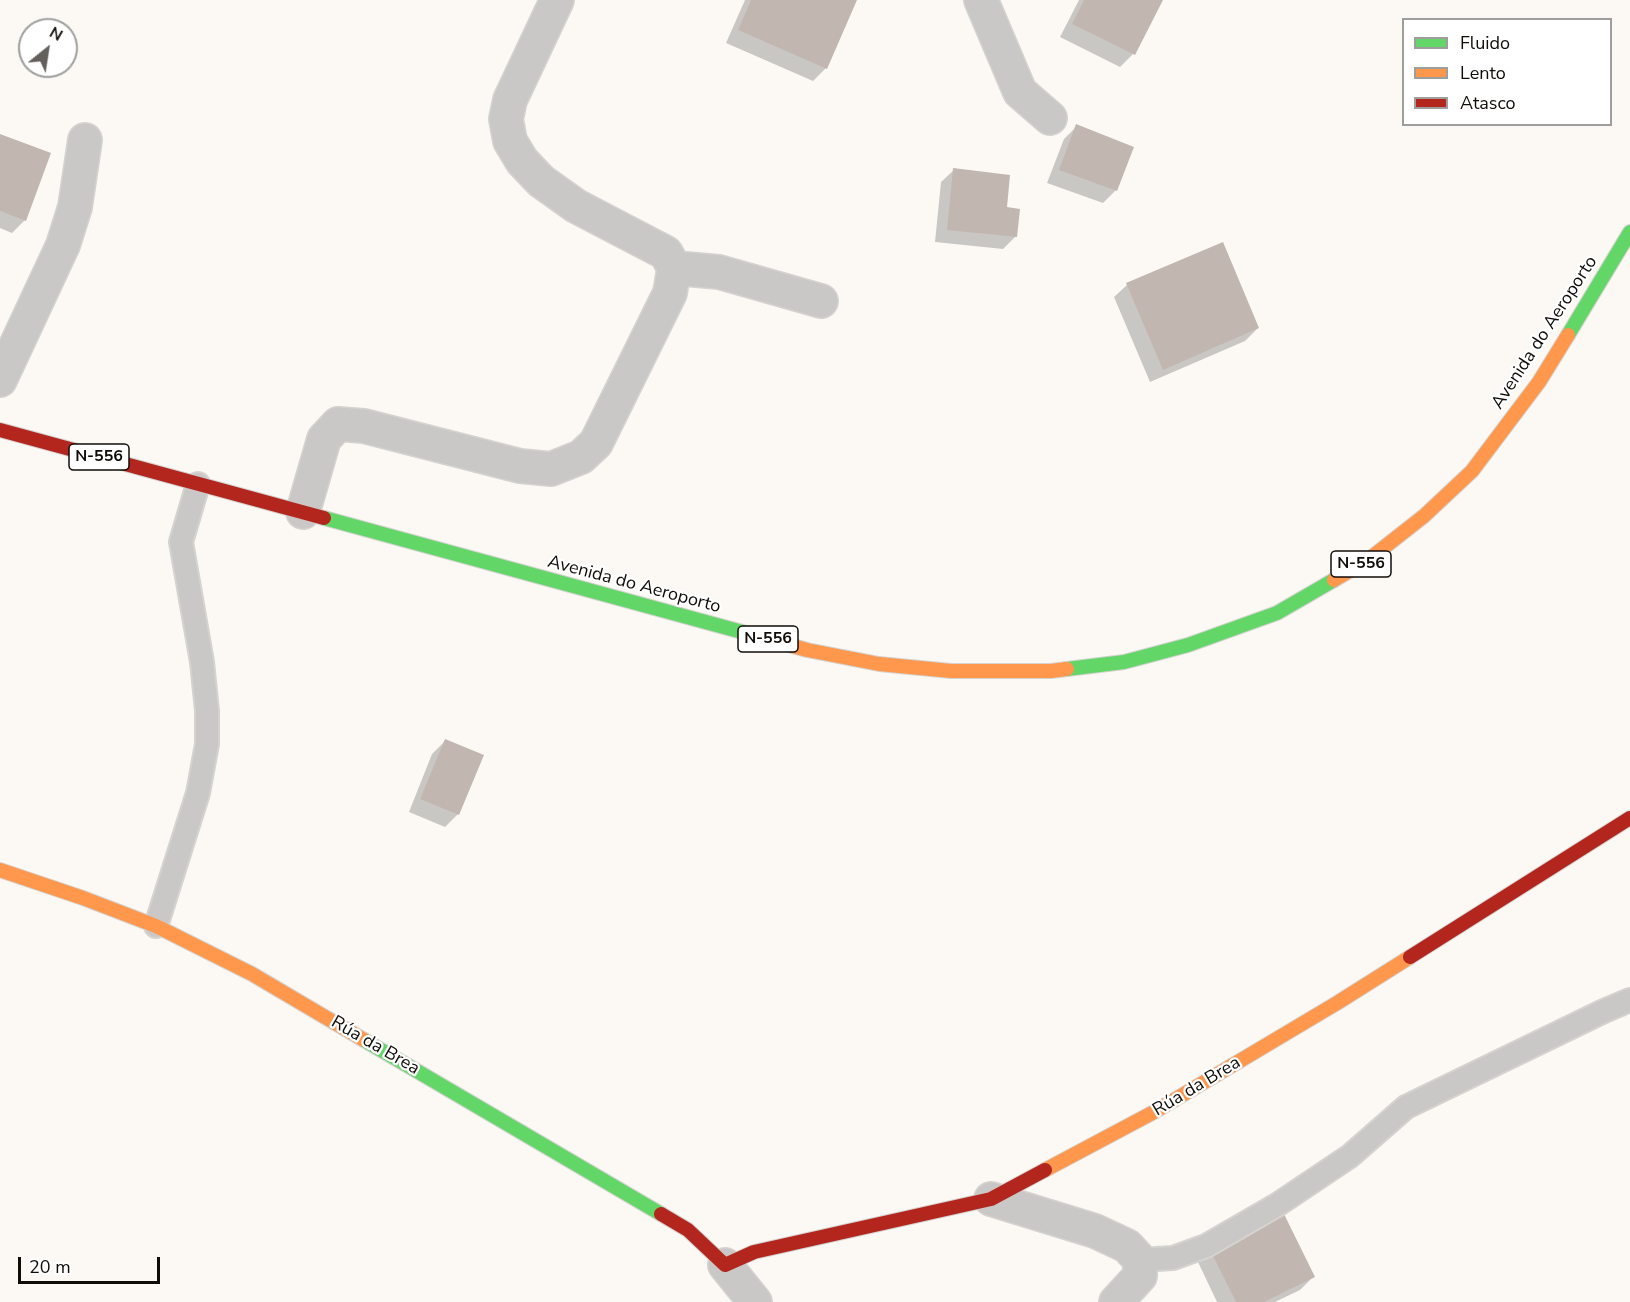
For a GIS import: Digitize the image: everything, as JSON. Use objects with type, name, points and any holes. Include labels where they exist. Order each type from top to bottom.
[{"type":"street","points":[[303,512],[324,439],[338,424],[364,426],[519,466],[551,469],[581,457],[596,442],[670,293],[674,268],[666,253],[576,206],[541,181],[522,161],[510,141],[506,119],[510,100],[557,0]]},
{"type":"street","points":[[981,0],[1020,92],[1050,118]]},
{"type":"street","points":[[0,380],[63,245],[75,207],[85,140]]},
{"type":"street","name":"Avenida do Aeroporto","points":[[0,430],[807,650],[879,664],[951,671],[1040,671],[1124,662],[1188,645],[1277,613],[1368,560],[1424,516],[1472,471],[1539,382],[1630,232]]},
{"type":"street","points":[[674,268],[718,272],[821,301]]},
{"type":"street","name":"Rúa da Brea","points":[[725,1265],[754,1252],[991,1199],[1155,1112],[1337,1003],[1630,818]]},
{"type":"street","name":"Rúa da Brea","points":[[0,870],[156,926],[252,974],[688,1230],[725,1265],[755,1302]]},
{"type":"street","points":[[991,1199],[1095,1231],[1127,1246],[1140,1260],[1140,1276],[1116,1302]]},
{"type":"lane","points":[[156,926],[198,793],[207,744],[207,711],[202,662],[181,542],[198,484]]},
{"type":"lane","points":[[1140,1260],[1173,1258],[1206,1246],[1277,1205],[1350,1156],[1406,1107],[1630,1000]]},
{"type":"building","points":[[751,0],[857,0],[827,69],[738,30]]},
{"type":"building","points":[[1084,0],[1163,0],[1135,55],[1072,24]]},
{"type":"building","points":[[1076,124],[1134,147],[1117,191],[1059,170]]},
{"type":"building","points":[[0,134],[51,153],[26,221],[0,211]]},
{"type":"building","points":[[953,168],[1010,175],[1007,207],[1020,209],[1017,237],[947,230]]},
{"type":"building","points":[[1223,242],[1259,328],[1163,370],[1126,283]]},
{"type":"building","points":[[445,739],[484,755],[459,815],[420,799]]},
{"type":"building","points":[[1283,1212],[1315,1277],[1264,1302],[1236,1302],[1209,1248]]},
{"type":"traffic: fast","points":[[1568,335],[1630,232]]},
{"type":"traffic: fast","points":[[324,518],[757,636]]},
{"type":"traffic: fast","points":[[1067,669],[1124,662],[1188,645],[1277,613],[1334,580]]},
{"type":"traffic: fast","points":[[364,1040],[661,1214]]},
{"type":"traffic: slow","points":[[1334,580],[1368,560],[1424,516],[1472,471],[1539,382],[1568,335]]},
{"type":"traffic: slow","points":[[757,636],[807,650],[879,664],[951,671],[1067,669]]},
{"type":"traffic: slow","points":[[0,870],[156,926],[252,974],[364,1040]]},
{"type":"traffic: slow","points":[[1045,1170],[1154,1112],[1410,957]]},
{"type":"traffic: jam","points":[[0,430],[324,518]]},
{"type":"traffic: jam","points":[[1410,957],[1630,818]]},
{"type":"traffic: jam","points":[[661,1214],[688,1230],[725,1265],[754,1252],[991,1199],[1045,1170]]}]
